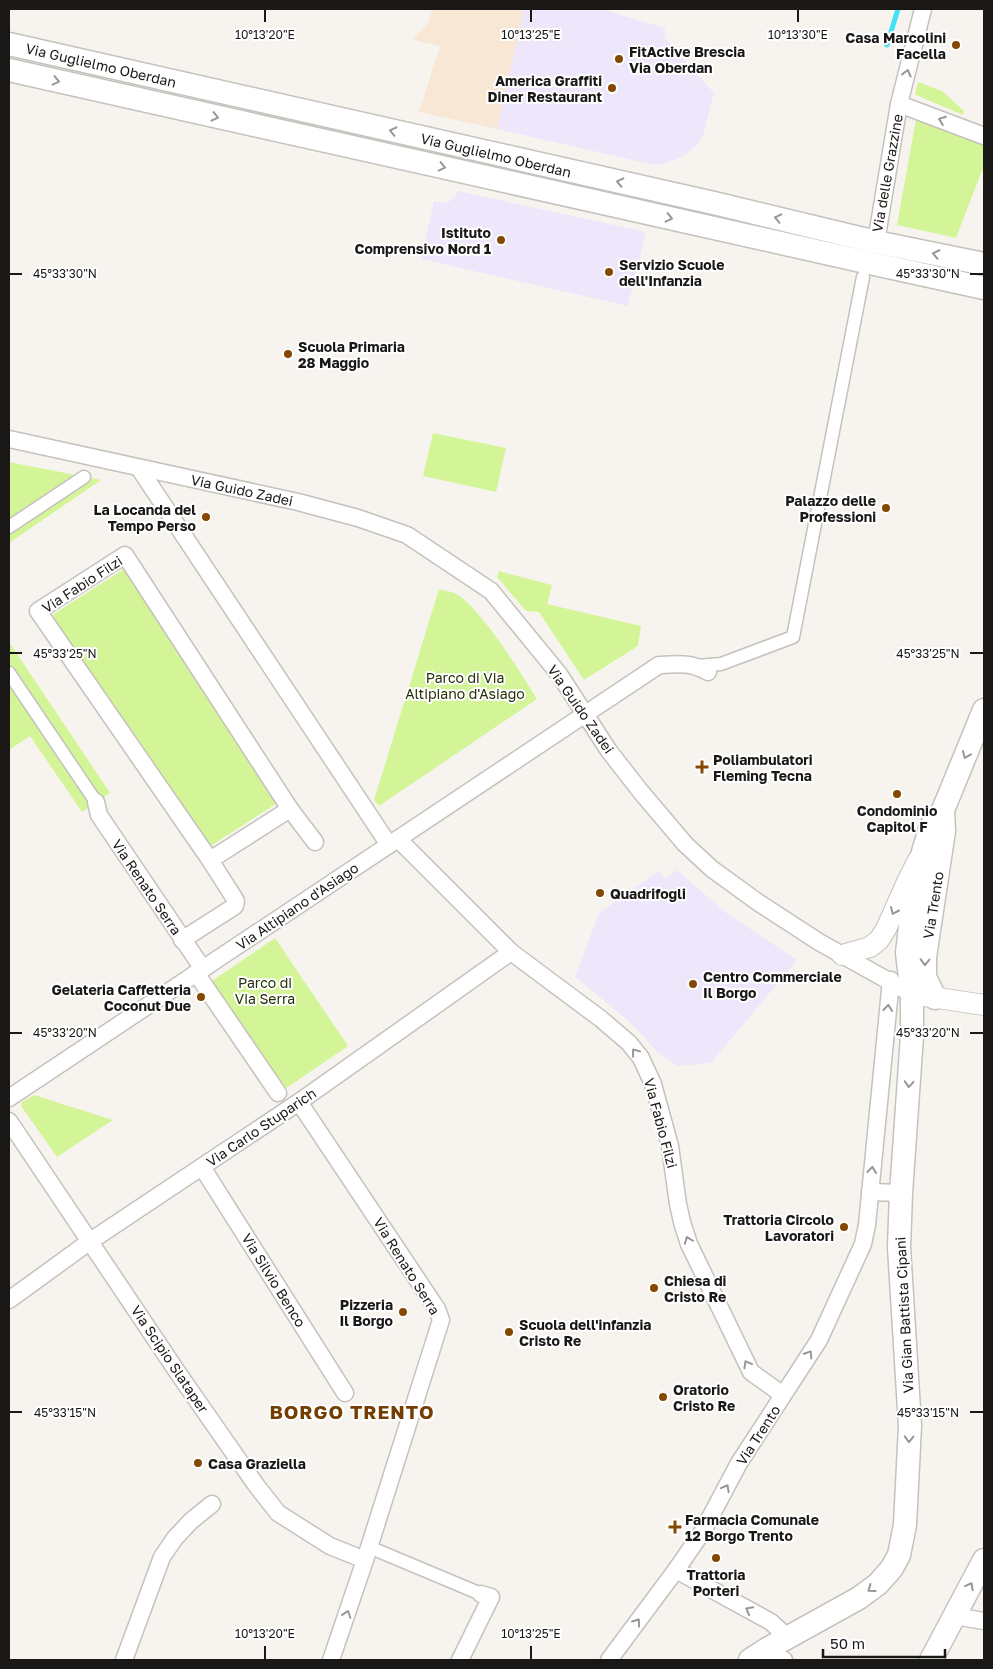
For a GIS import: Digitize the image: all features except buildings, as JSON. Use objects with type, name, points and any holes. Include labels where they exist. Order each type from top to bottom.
[{"type":"main road","name":"Via Guglielmo Oberdan","points":[[9,44],[718,204],[876,242],[984,264]]},
{"type":"main road","name":"Via Guglielmo Oberdan","points":[[9,70],[984,288]]},
{"type":"main road","name":"Via Trento","points":[[912,994],[907,953],[911,918],[923,852],[931,826],[943,810],[984,710]]},
{"type":"main road","name":"Via Trento","points":[[935,998],[925,976],[924,957],[944,831],[943,810]]},
{"type":"main road","name":"Via Gian Battista Cipani","points":[[767,1656],[788,1638],[858,1598],[878,1584],[892,1568],[899,1555],[905,1525],[910,1426],[899,1247],[912,1036],[912,994]]},
{"type":"main road","points":[[930,1660],[984,1560]]},
{"type":"street","name":"Via delle Grazzine","points":[[876,242],[899,104],[923,9]]},
{"type":"street","name":"Via delle Grazzine","points":[[899,104],[984,136]]},
{"type":"street","points":[[703,669],[793,637],[862,277]]},
{"type":"street","points":[[9,439],[143,468]]},
{"type":"street","name":"Via Guido Zadei","points":[[143,468],[298,502],[358,518],[407,535],[491,591],[559,674],[614,758],[641,792],[685,844],[712,869],[760,903],[842,956],[891,980],[912,994],[984,1005]]},
{"type":"street","name":"Via Fabio Filzi","points":[[143,468],[394,842],[511,952],[601,1019],[629,1043],[641,1058],[653,1084],[670,1146],[680,1213],[689,1244],[751,1372],[783,1395]]},
{"type":"street","points":[[9,527],[84,477]]},
{"type":"street","name":"Via Fabio Filzi","points":[[182,940],[235,906],[236,901],[210,860],[38,611],[125,555],[290,809],[315,842]]},
{"type":"street","name":"Via Altipiano d'Asiago","points":[[9,1098],[659,665],[687,663],[703,669]]},
{"type":"street","points":[[9,673],[96,802]]},
{"type":"street","name":"Via Renato Serra","points":[[96,802],[99,815],[182,940],[199,971],[278,1094]]},
{"type":"street","points":[[210,860],[290,809]]},
{"type":"street","name":"Via Trento","points":[[842,956],[870,947],[879,940],[923,852]]},
{"type":"street","name":"Via Carlo Stuparich","points":[[9,1300],[89,1242],[299,1102],[511,952]]},
{"type":"street","name":"Via Trento","points":[[610,1660],[703,1531],[739,1463],[819,1340],[863,1244],[867,1225],[891,980]]},
{"type":"street","name":"Via Renato Serra","points":[[299,1102],[437,1309],[441,1320],[367,1554]]},
{"type":"street","name":"Via Scipio Slataper","points":[[9,1121],[178,1373],[256,1485],[278,1513],[330,1546],[367,1554]]},
{"type":"street","name":"Via Silvio Benco","points":[[202,1167],[345,1393]]},
{"type":"street","points":[[870,1192],[901,1193]]},
{"type":"street","points":[[124,1660],[162,1557],[191,1521],[212,1504]]},
{"type":"street","points":[[331,1660],[367,1554],[488,1594],[460,1660]]},
{"type":"street","points":[[676,1570],[771,1622],[788,1638]]},
{"type":"street","points":[[954,1616],[984,1621]]},
{"type":"shaded area","points":[[432,9],[524,9],[497,129],[419,112],[440,46],[412,40],[428,24]]},
{"type":"shaded area","points":[[524,9],[601,9],[665,28],[664,37],[714,93],[703,136],[695,147],[682,157],[663,164],[650,164],[497,129]]},
{"type":"shaded area","points":[[458,191],[646,232],[628,306],[421,259],[434,201],[446,203]]},
{"type":"shaded area","name":"Centro Commerciale Il Borgo","points":[[677,870],[725,912],[797,960],[711,1063],[677,1066],[658,1053],[624,1017],[575,977],[599,913],[659,871],[665,879]]},
{"type":"green space","points":[[918,82],[942,91],[964,111],[963,115],[916,95]]},
{"type":"green space","points":[[916,119],[984,144],[984,168],[956,238],[897,225]]},
{"type":"green space","points":[[433,433],[506,448],[496,492],[423,476]]},
{"type":"green space","points":[[9,462],[101,480],[9,543]]},
{"type":"green space","points":[[124,569],[279,802],[206,849],[51,616]]},
{"type":"green space","points":[[499,571],[552,585],[547,604],[641,626],[638,646],[584,680],[539,612],[526,611],[497,577]]},
{"type":"green space","name":"Parco di Via Altipiano d'Asiago","points":[[439,589],[454,593],[475,611],[499,641],[537,699],[379,806],[374,800]]},
{"type":"green space","points":[[9,642],[110,793],[82,812],[30,736],[9,750]]},
{"type":"green space","name":"Parco di Via Serra","points":[[275,938],[348,1046],[282,1091],[209,983]]},
{"type":"green space","points":[[34,1095],[113,1120],[57,1157],[21,1106],[22,1102]]},
{"type":"waterway","points":[[887,45],[898,9]]},
{"type":"place","name":"Casa Marcolini Facella","points":[[956,45]]},
{"type":"place","name":"FitActive Brescia Via Oberdan","points":[[619,59]]},
{"type":"place","name":"America Graffiti Diner Restaurant","points":[[612,88]]},
{"type":"place","name":"Istituto Comprensivo Nord 1","points":[[501,240]]},
{"type":"place","name":"Servizio Scuole dell'Infanzia","points":[[609,272]]},
{"type":"place","name":"Scuola Primaria 28 Maggio","points":[[288,354]]},
{"type":"place","name":"Palazzo delle Professioni","points":[[886,508]]},
{"type":"place","name":"La Locanda del Tempo Perso","points":[[206,517]]},
{"type":"place","name":"Poliambulatori Fleming Tecna","points":[[702,767]]},
{"type":"place","name":"Condominio Capitol F","points":[[897,794]]},
{"type":"place","name":"Quadrifogli","points":[[600,893]]},
{"type":"place","name":"Centro Commerciale Il Borgo","points":[[693,984]]},
{"type":"place","name":"Gelateria Caffetteria Coconut Due","points":[[201,997]]},
{"type":"place","name":"Trattoria Circolo Lavoratori","points":[[844,1227]]},
{"type":"place","name":"Chiesa di Cristo Re","points":[[654,1288]]},
{"type":"place","name":"Pizzeria Il Borgo","points":[[403,1312]]},
{"type":"place","name":"Scuola dell'infanzia Cristo Re","points":[[509,1332]]},
{"type":"place","name":"Oratorio Cristo Re","points":[[663,1397]]},
{"type":"place","name":"Casa Graziella","points":[[198,1463]]},
{"type":"place","name":"Farmacia Comunale 12 Borgo Trento","points":[[675,1527]]},
{"type":"place","name":"Trattoria Porteri","points":[[716,1558]]},
{"type":"district","name":"BORGO TRENTO","points":[[352,1411]]}]
